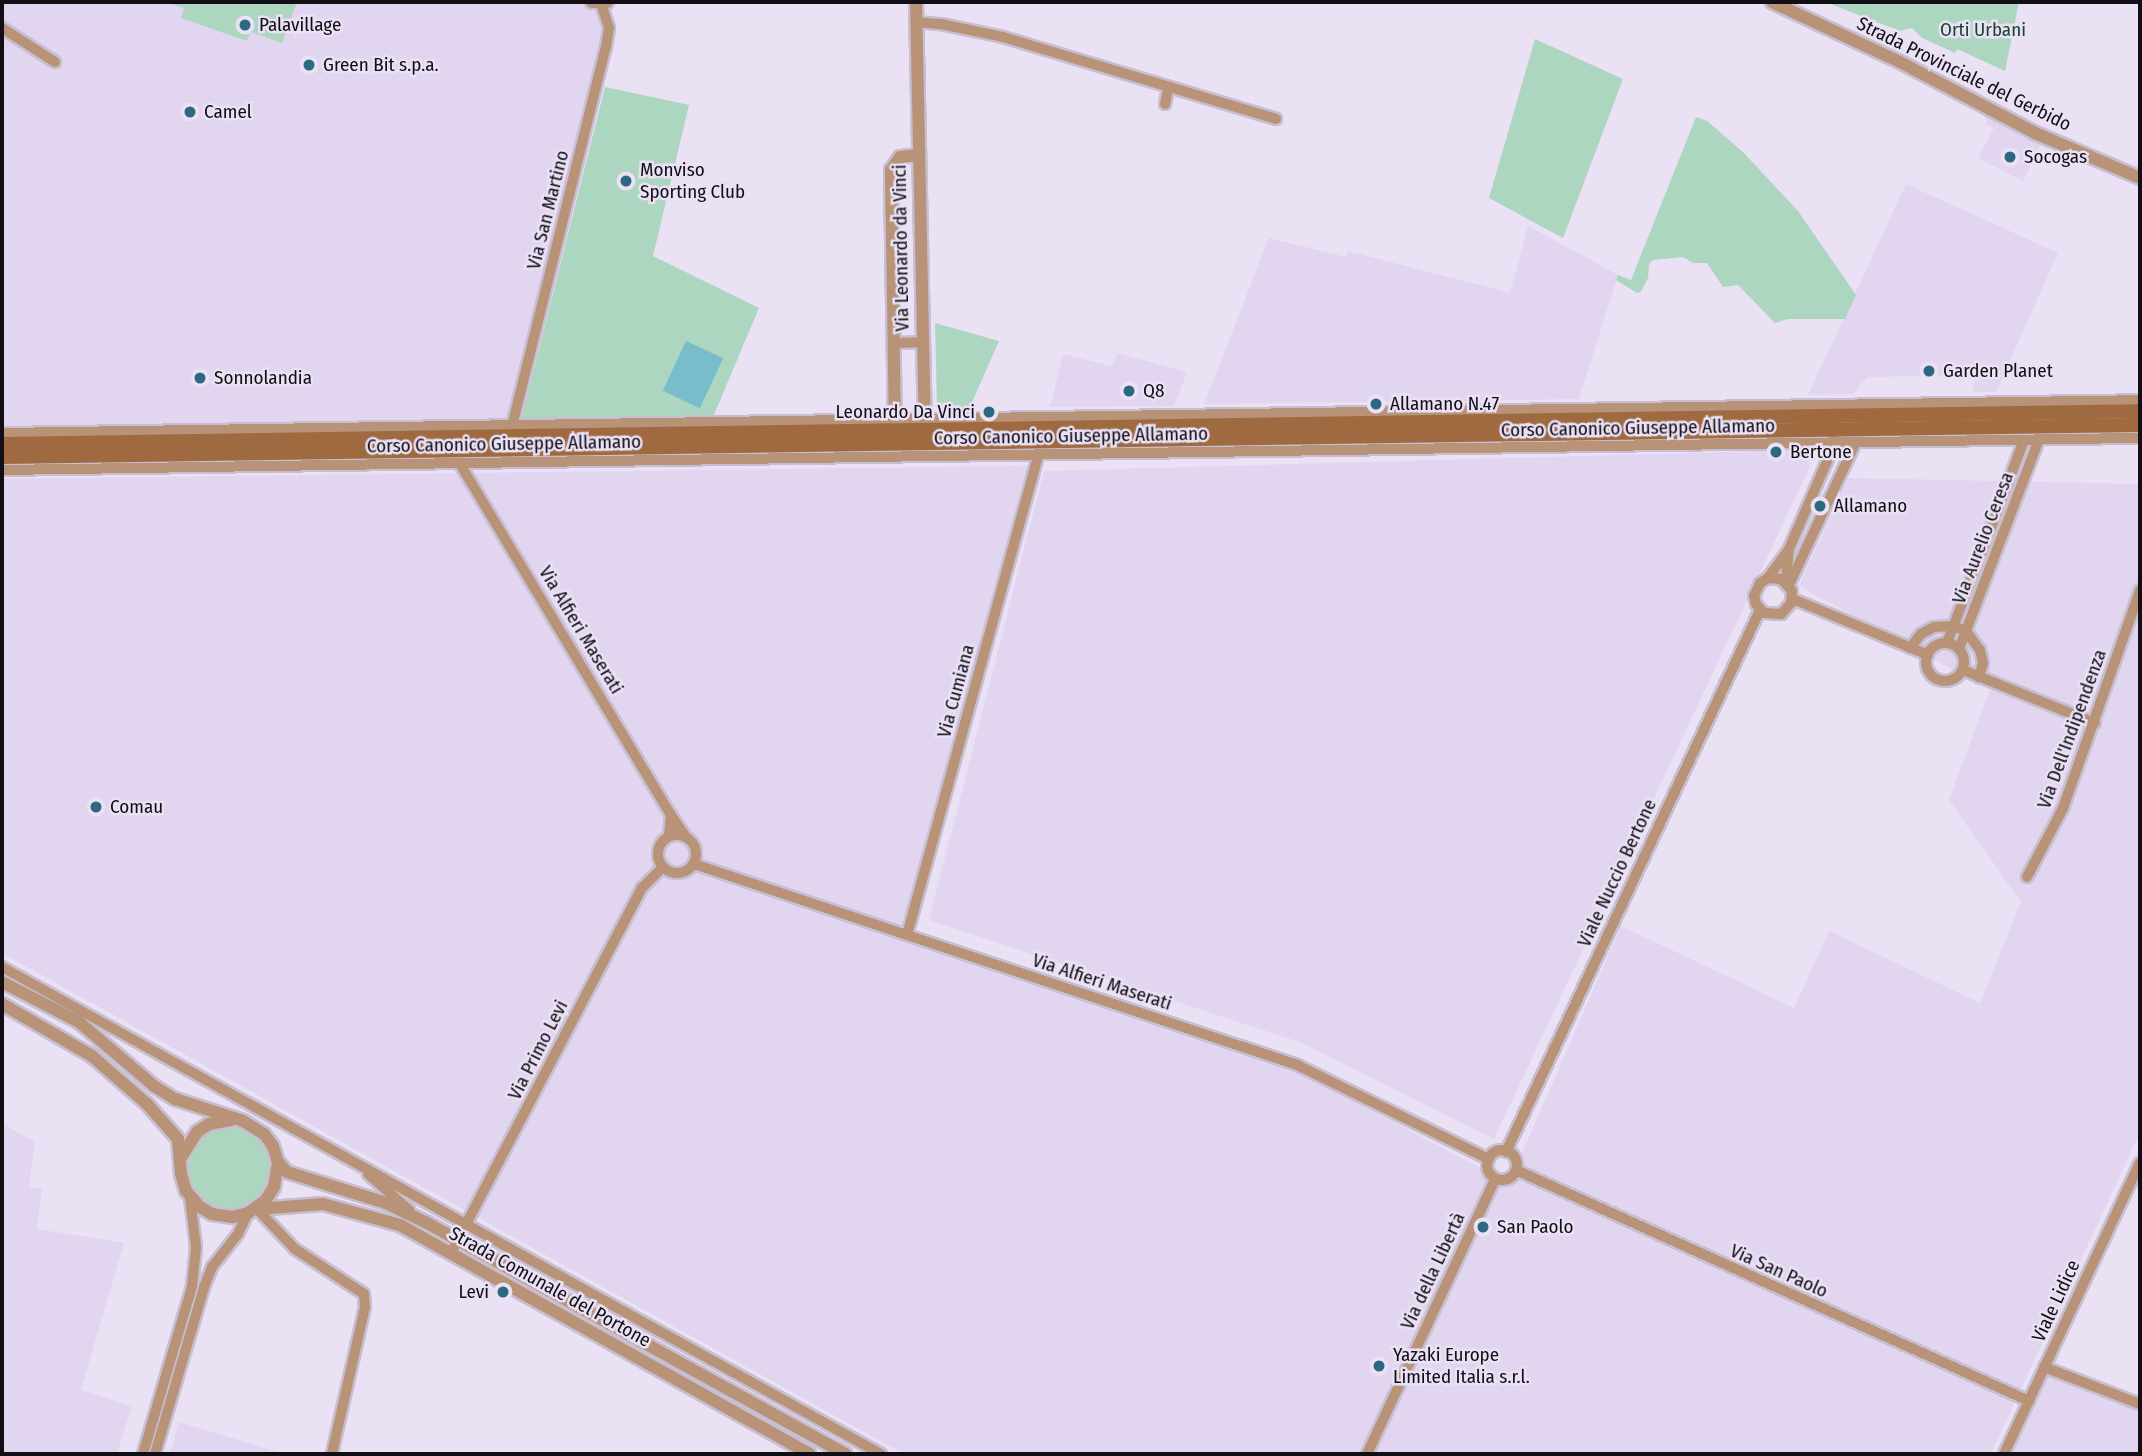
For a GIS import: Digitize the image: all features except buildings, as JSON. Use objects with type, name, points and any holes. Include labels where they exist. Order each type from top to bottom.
[{"type":"main road","name":"Corso Canonico Giuseppe Allamano","points":[[2,457],[2140,411]]},
{"type":"main road","name":"Corso Canonico Giuseppe Allamano","points":[[1833,416],[2140,425]]},
{"type":"main road","name":"Corso Canonico Giuseppe Allamano","points":[[2,444],[895,425],[925,437]]},
{"type":"street","name":"Via San Martino","points":[[512,426],[606,47],[609,28],[600,2]]},
{"type":"street","name":"Via Leonardo da Vinci","points":[[916,2],[925,437]]},
{"type":"street","name":"Strada Provinciale del Gerbido","points":[[1772,2],[1900,62],[2035,133],[2140,178]]},
{"type":"street","points":[[916,22],[941,24],[1003,37],[1276,119]]},
{"type":"street","points":[[2,28],[55,62]]},
{"type":"street","points":[[1165,104],[1168,88]]},
{"type":"street","name":"Via Leonardo da Vinci","points":[[895,425],[891,170],[900,157],[919,155]]},
{"type":"street","name":"Via Leonardo da Vinci","points":[[895,343],[922,342]]},
{"type":"street","name":"Corso Canonico Giuseppe Allamano","points":[[2,470],[460,464],[925,437],[1833,416],[2140,400]]},
{"type":"street","name":"Viale Nuccio Bertone","points":[[1507,1152],[1760,610],[1756,604],[1756,589],[1768,578],[1789,549],[1834,444],[1833,416]]},
{"type":"street","name":"Corso Canonico Giuseppe Allamano","points":[[2,433],[512,426],[895,425]]},
{"type":"street","name":"Corso Canonico Giuseppe Allamano","points":[[925,437],[1038,455],[2140,438]]},
{"type":"street","name":"Via Aurelio Ceresa","points":[[1959,649],[2039,439]]},
{"type":"street","name":"Via Aurelio Ceresa","points":[[1947,643],[2024,440]]},
{"type":"street","points":[[1768,578],[1787,583],[1795,573],[1855,444]]},
{"type":"street","name":"Via Cumiana","points":[[907,935],[1038,455]]},
{"type":"street","name":"Via Alfieri Maserati","points":[[460,464],[671,815]]},
{"type":"street","points":[[1822,473],[1829,500]]},
{"type":"street","name":"Viale Nuccio Bertone","points":[[1789,549],[1787,583],[1793,599]]},
{"type":"street","points":[[1795,573],[1805,605]]},
{"type":"street","name":"Via Dell'Indipendenza","points":[[2027,877],[2063,808],[2140,590]]},
{"type":"street","points":[[1760,610],[1769,615],[1781,614],[1789,608],[1793,599],[1928,654]]},
{"type":"street","points":[[1910,648],[1921,634],[1934,627],[1953,626],[1966,631],[1980,650],[1983,663],[1979,677]]},
{"type":"street","points":[[1947,643],[1959,649],[1965,662],[1963,670],[1953,680],[1936,678],[1928,670],[1928,654],[1934,646],[1947,643]]},
{"type":"street","points":[[1963,670],[2095,723]]},
{"type":"street","points":[[671,815],[696,849],[694,864],[680,873],[663,867],[658,854],[660,846],[669,836],[671,815]]},
{"type":"street","points":[[669,836],[685,836]]},
{"type":"street","name":"Via Alfieri Maserati","points":[[694,864],[1297,1065],[1489,1159]]},
{"type":"street","name":"Via Primo Levi","points":[[451,1253],[642,888],[663,867]]},
{"type":"street","name":"Strada Comunale del Portone","points":[[2,967],[881,1454]]},
{"type":"street","points":[[5,982],[79,1022],[164,1093],[187,1104],[252,1125],[264,1134],[273,1146],[278,1163],[274,1188],[252,1211],[212,1267],[143,1454]]},
{"type":"street","points":[[2,1004],[67,1040],[116,1074],[175,1133],[182,1157],[181,1174],[190,1198],[196,1247],[192,1286],[155,1454]]},
{"type":"street","points":[[182,1157],[197,1132],[209,1124],[235,1120]]},
{"type":"street","points":[[1498,1151],[1507,1152],[1516,1161],[1516,1170],[1505,1180],[1495,1179],[1489,1172],[1489,1159],[1498,1151]]},
{"type":"street","name":"Strada Comunale del Portone","points":[[278,1163],[287,1172],[386,1203],[427,1223],[846,1454]]},
{"type":"street","name":"Viale Lidice","points":[[2004,1454],[2140,1163]]},
{"type":"street","name":"Strada Comunale del Portone","points":[[357,1164],[390,1196],[427,1223]]},
{"type":"street","name":"Via San Paolo","points":[[1516,1170],[1692,1252],[2029,1401]]},
{"type":"street","name":"Via della Libertà","points":[[1367,1454],[1495,1179]]},
{"type":"street","name":"Strada Comunale del Portone","points":[[190,1198],[212,1214],[233,1217],[252,1211],[315,1204],[341,1207],[400,1225],[809,1454]]},
{"type":"street","points":[[252,1211],[295,1249],[363,1294],[365,1307],[332,1454]]},
{"type":"street","points":[[2044,1367],[2140,1404]]},
{"type":"shaded area","points":[[2,2],[601,3],[609,28],[512,426],[2,433]]},
{"type":"shaded area","points":[[1978,107],[2049,144],[2040,146],[2023,181],[1978,158],[1994,128],[1987,125],[1986,117]]},
{"type":"shaded area","points":[[1906,184],[2058,253],[1996,392],[1972,392],[1976,375],[1867,377],[1853,394],[1808,395]]},
{"type":"shaded area","points":[[1528,226],[1618,275],[1579,399],[1204,404],[1269,238],[1346,257],[1348,251],[1510,293]]},
{"type":"shaded area","points":[[1117,353],[1187,372],[1174,406],[1050,407],[1063,354],[1112,366]]},
{"type":"shaded area","points":[[1799,450],[1806,454],[1810,466],[1494,1139],[1302,1043],[929,920],[1044,471]]},
{"type":"shaded area","points":[[1027,466],[900,940],[1306,1076],[1509,1183],[1621,926],[1794,1008],[1829,931],[1980,1003],[2021,902],[1949,800],[1990,690],[1799,586],[1848,478],[2140,484],[2140,1132],[1991,1454],[904,1454],[2,953],[2,479]]},
{"type":"shaded area","points":[[2,1123],[35,1142],[29,1187],[42,1189],[37,1229],[124,1243],[81,1390],[132,1406],[117,1454],[2,1454]]},
{"type":"shaded area","points":[[2050,1374],[2140,1408],[2140,1454],[2012,1454]]},
{"type":"shaded area","points":[[179,1422],[285,1454],[170,1454]]},
{"type":"green space","name":"Palavillage","points":[[165,2],[297,2],[282,43],[251,32],[247,41],[181,18],[184,8]]},
{"type":"green space","name":"Orti Urbani","points":[[1825,2],[2019,2],[2005,71],[1957,49],[1955,53],[1922,38],[1912,28],[1900,31]]},
{"type":"green space","points":[[1535,39],[1623,79],[1563,238],[1489,198]]},
{"type":"green space","name":"Monviso Sporting Club","points":[[605,87],[689,105],[653,256],[759,308],[713,417],[521,421]]},
{"type":"green space","points":[[1696,117],[1707,121],[1743,152],[1798,211],[1856,295],[1845,319],[1788,319],[1775,323],[1738,285],[1723,287],[1707,263],[1693,263],[1683,257],[1653,260],[1649,264],[1648,278],[1641,292],[1637,293],[1616,280],[1618,275],[1631,280]]},
{"type":"green space","points":[[935,323],[999,341],[969,409],[937,409]]},
{"type":"green space","points":[[221,1127],[237,1127],[252,1134],[263,1145],[270,1160],[267,1184],[258,1197],[237,1209],[221,1209],[206,1202],[195,1191],[188,1176],[188,1160],[195,1145],[206,1134]]},
{"type":"water","points":[[686,341],[723,358],[700,408],[663,391]]},
{"type":"place","name":"Palavillage","points":[[245,25]]},
{"type":"place","name":"Green Bit s.p.a.","points":[[309,65]]},
{"type":"place","name":"Camel","points":[[190,112]]},
{"type":"place","name":"Socogas","points":[[2010,157]]},
{"type":"place","name":"Monviso Sporting Club","points":[[626,181]]},
{"type":"place","name":"Garden Planet","points":[[1929,371]]},
{"type":"place","name":"Sonnolandia","points":[[200,378]]},
{"type":"place","name":"Q8","points":[[1129,391]]},
{"type":"place","name":"Allamano N.47","points":[[1376,404]]},
{"type":"place","name":"Leonardo Da Vinci","points":[[989,412]]},
{"type":"place","name":"Bertone","points":[[1776,452]]},
{"type":"place","name":"Allamano","points":[[1820,506]]},
{"type":"place","name":"Comau","points":[[96,807]]},
{"type":"place","name":"San Paolo","points":[[1483,1227]]},
{"type":"place","name":"Levi","points":[[503,1292]]},
{"type":"place","name":"Yazaki Europe Limited Italia s.r.l.","points":[[1379,1366]]}]
